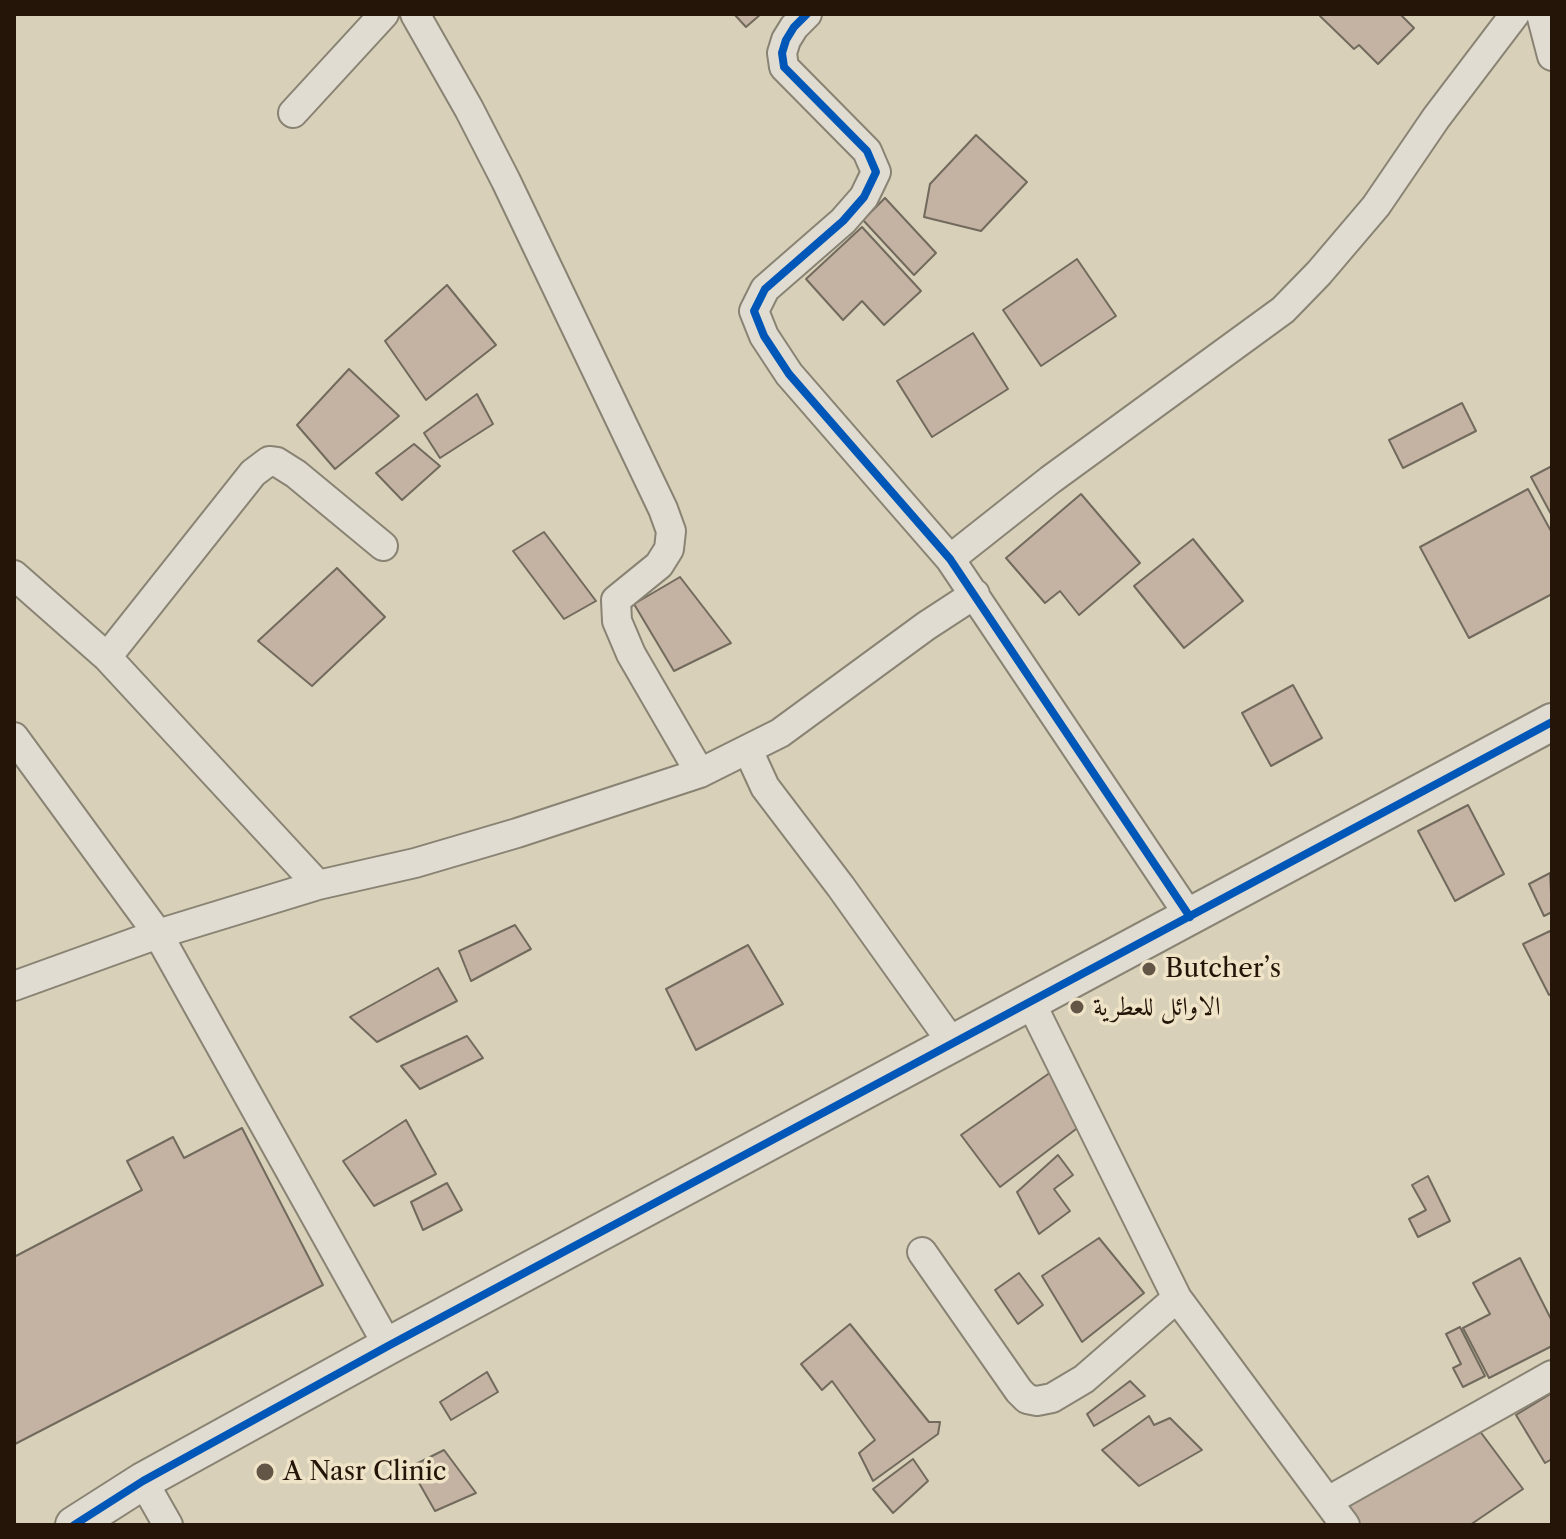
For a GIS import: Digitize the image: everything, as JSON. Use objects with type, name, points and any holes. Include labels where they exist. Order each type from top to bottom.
[{"type":"street","points":[[293,113],[384,14]]},
{"type":"street","points":[[415,14],[506,181],[663,509],[671,531],[669,549],[659,565],[616,600],[617,621],[631,654],[700,773]]},
{"type":"street","points":[[807,14],[786,40],[782,53],[784,67],[867,151],[876,172],[864,197],[843,221],[765,289],[754,311],[764,336],[789,374],[950,559],[1190,917]]},
{"type":"street","points":[[950,559],[1050,480],[1283,310],[1376,206],[1436,118],[1515,14]]},
{"type":"street","points":[[1541,14],[1552,56]]},
{"type":"street","points":[[107,657],[253,473],[269,461],[277,462],[296,474],[383,546]]},
{"type":"street","points":[[14,575],[107,657],[318,885]]},
{"type":"street","points":[[14,986],[158,934],[318,885],[415,863],[700,773],[780,733],[975,594]]},
{"type":"street","points":[[74,1525],[143,1481],[388,1346],[1552,722]]},
{"type":"street","points":[[14,737],[158,934],[388,1346]]},
{"type":"street","points":[[748,750],[765,787],[953,1044]]},
{"type":"street","points":[[1030,1001],[1177,1298],[1345,1525]]},
{"type":"street","points":[[922,1252],[1019,1391],[1027,1399],[1037,1401],[1052,1398],[1084,1379],[1177,1298]]},
{"type":"street","points":[[1328,1501],[1552,1375]]},
{"type":"street","points":[[143,1481],[168,1525]]},
{"type":"building","points":[[734,14],[761,14],[746,27]]},
{"type":"building","points":[[1400,14],[1414,28],[1378,64],[1359,45],[1354,49],[1320,16]]},
{"type":"building","points":[[976,135],[1027,182],[981,231],[924,217],[930,184]]},
{"type":"building","points":[[885,198],[936,253],[914,275],[863,220]]},
{"type":"building","points":[[862,227],[921,291],[884,325],[862,301],[843,320],[806,279]]},
{"type":"building","points":[[1077,259],[1116,316],[1041,366],[1003,310]]},
{"type":"building","points":[[447,285],[496,345],[426,400],[385,341]]},
{"type":"building","points":[[973,333],[1008,389],[932,437],[897,381]]},
{"type":"building","points":[[349,369],[399,416],[335,469],[297,425]]},
{"type":"building","points":[[477,394],[493,424],[440,458],[424,433]]},
{"type":"building","points":[[1462,403],[1476,431],[1403,468],[1389,440]]},
{"type":"building","points":[[414,444],[440,466],[402,500],[376,473]]},
{"type":"building","points":[[1552,466],[1552,516],[1531,477]]},
{"type":"building","points":[[1528,489],[1552,533],[1552,594],[1469,638],[1420,547]]},
{"type":"building","points":[[1081,494],[1140,563],[1079,615],[1060,591],[1045,603],[1006,558]]},
{"type":"building","points":[[544,532],[596,601],[564,619],[513,551]]},
{"type":"building","points":[[1193,539],[1243,601],[1184,648],[1134,586]]},
{"type":"building","points":[[337,568],[385,617],[312,686],[258,641]]},
{"type":"building","points":[[680,577],[731,643],[674,671],[634,604]]},
{"type":"building","points":[[1293,685],[1322,738],[1271,766],[1242,713]]},
{"type":"building","points":[[1468,805],[1504,874],[1455,901],[1418,831]]},
{"type":"building","points":[[1550,873],[1552,912],[1544,916],[1529,884]]},
{"type":"building","points":[[515,925],[531,949],[471,981],[459,951]]},
{"type":"building","points":[[1550,931],[1552,993],[1549,995],[1523,944]]},
{"type":"building","points":[[748,945],[783,1004],[696,1050],[666,989]]},
{"type":"building","points":[[438,968],[457,1001],[377,1042],[350,1017]]},
{"type":"building","points":[[467,1036],[483,1058],[420,1089],[401,1066]]},
{"type":"building","points":[[1051,1072],[1080,1126],[1000,1187],[961,1135]]},
{"type":"building","points":[[406,1120],[436,1174],[374,1206],[343,1161]]},
{"type":"building","points":[[242,1128],[323,1285],[15,1444],[14,1257],[142,1190],[127,1161],[173,1137],[184,1158]]},
{"type":"building","points":[[1058,1155],[1073,1175],[1054,1189],[1070,1211],[1039,1234],[1017,1192]]},
{"type":"building","points":[[1428,1176],[1450,1221],[1418,1237],[1409,1219],[1426,1210],[1412,1185]]},
{"type":"building","points":[[447,1183],[462,1210],[423,1230],[411,1202]]},
{"type":"building","points":[[1099,1238],[1144,1293],[1082,1342],[1042,1276]]},
{"type":"building","points":[[1520,1258],[1552,1321],[1552,1346],[1489,1378],[1463,1328],[1490,1314],[1473,1283]]},
{"type":"building","points":[[1019,1273],[1043,1305],[1018,1324],[995,1290]]},
{"type":"building","points":[[850,1324],[929,1422],[940,1422],[938,1434],[873,1481],[859,1453],[875,1440],[832,1381],[822,1390],[801,1364]]},
{"type":"building","points":[[1460,1327],[1485,1376],[1463,1387],[1453,1368],[1461,1364],[1446,1334]]},
{"type":"building","points":[[487,1372],[498,1392],[451,1420],[440,1402]]},
{"type":"building","points":[[1130,1381],[1145,1396],[1094,1426],[1087,1414]]},
{"type":"building","points":[[1552,1393],[1552,1459],[1545,1463],[1516,1415]]},
{"type":"building","points":[[1149,1416],[1154,1425],[1170,1418],[1202,1450],[1139,1486],[1102,1450]]},
{"type":"building","points":[[1479,1430],[1523,1489],[1470,1525],[1359,1525],[1345,1501]]},
{"type":"building","points":[[444,1450],[476,1493],[435,1511],[410,1467]]},
{"type":"building","points":[[913,1459],[928,1481],[893,1513],[873,1489]]},
{"type":"cycle path","points":[[807,14],[786,40],[782,53],[784,67],[867,151],[876,172],[864,197],[843,221],[765,289],[754,311],[764,336],[789,374],[950,559],[1190,917]]},
{"type":"cycle path","points":[[74,1525],[143,1481],[388,1346],[1552,722]]},
{"type":"place","name":"Butcher’s","points":[[1149,969]]},
{"type":"place","name":"الاوائل للعطرية","points":[[1077,1007]]},
{"type":"place","name":"A Nasr Clinic","points":[[265,1472]]}]
